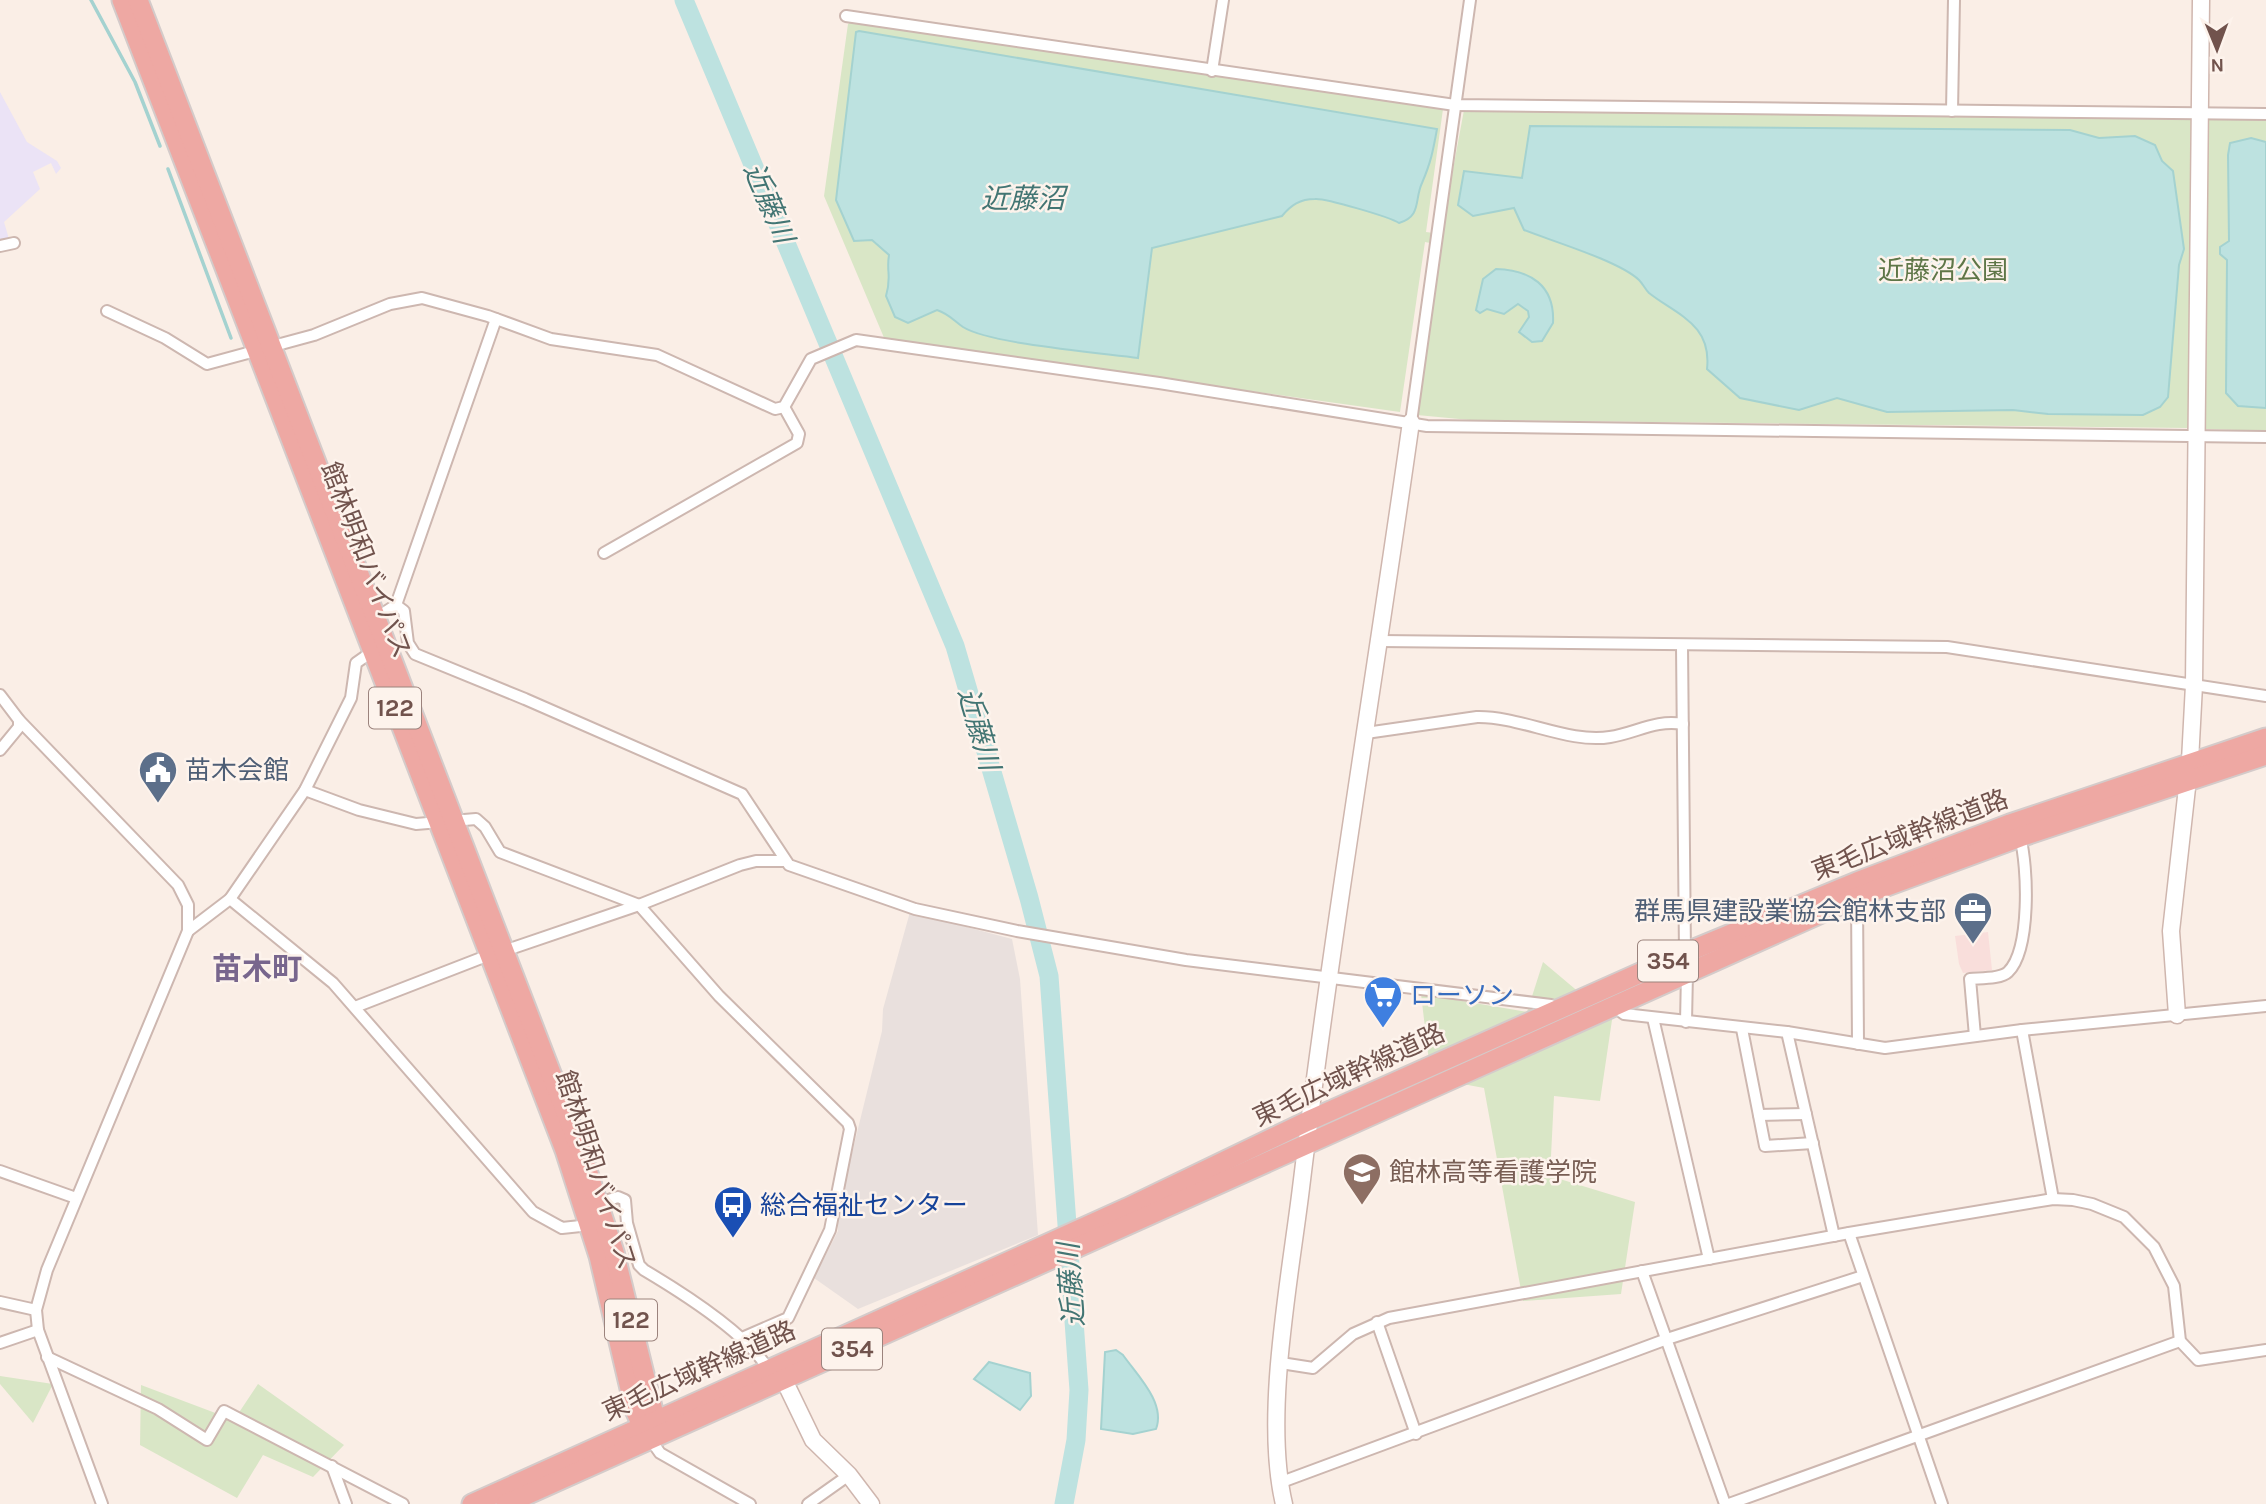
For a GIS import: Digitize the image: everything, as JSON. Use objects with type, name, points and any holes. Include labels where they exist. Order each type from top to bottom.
[{"type":"highway","name":"館林明和バイパス","points":[[122,0],[376,618],[590,1225],[648,1428]]},
{"type":"highway","name":"館林明和バイパス","points":[[138,0],[373,651],[447,821]]},
{"type":"highway","name":"東毛広域幹線道路","points":[[1087,1234],[1308,1121],[1558,1012],[2020,837],[2266,738]]},
{"type":"highway","name":"東毛広域幹線道路","points":[[472,1504],[776,1375],[1087,1234],[1306,1143],[1612,1005],[1686,963],[1908,863],[2189,770],[2266,755]]},
{"type":"highway","name":"館林明和バイパス","points":[[496,953],[543,1047],[599,1203],[628,1305],[648,1428]]},
{"type":"highway","name":"東毛広域幹線道路","points":[[506,1504],[648,1428]]},
{"type":"street","points":[[1212,71],[1223,0]]},
{"type":"street","points":[[1284,1504],[1279,1483],[1281,1363],[1308,1121],[1380,641],[1470,0]]},
{"type":"street","points":[[1952,111],[1954,0]]},
{"type":"street","points":[[2177,1014],[2171,931],[2189,770],[2194,685],[2201,0]]},
{"type":"street","points":[[846,16],[1455,105],[2266,114]]},
{"type":"street","points":[[0,246],[14,243]]},
{"type":"street","points":[[107,310],[165,338],[207,364],[335,328],[390,304],[422,299],[496,319],[568,343],[657,355],[775,409],[784,407],[811,359],[851,341],[1146,381],[1427,426],[2266,437]]},
{"type":"street","points":[[376,618],[396,605],[496,319]]},
{"type":"street","points":[[604,552],[797,443],[799,434],[784,407]]},
{"type":"street","points":[[396,605],[404,611],[408,643],[415,654],[742,794],[784,861]]},
{"type":"street","points":[[1380,641],[1947,648],[2266,696]]},
{"type":"street","points":[[1682,646],[1686,1022]]},
{"type":"street","points":[[102,1504],[38,1330],[36,1310],[47,1270],[188,931],[230,899],[304,790],[351,698],[353,669],[360,659],[373,651]]},
{"type":"street","points":[[0,695],[19,720],[178,885],[186,897],[207,914]]},
{"type":"street","points":[[1366,733],[1494,716],[1584,736],[1609,738],[1666,720],[1683,723]]},
{"type":"street","points":[[0,750],[19,727],[19,720]]},
{"type":"street","points":[[304,790],[359,810],[416,824],[470,818],[481,822],[495,849],[507,856],[639,905],[711,988],[850,1126],[830,1230],[788,1318],[742,1338]]},
{"type":"street","points":[[1975,1036],[1970,979],[2004,975],[2009,972],[2018,954],[2025,921],[2026,877],[2020,837]]},
{"type":"street","points":[[355,1007],[496,953],[639,905],[740,865],[756,861],[784,861],[915,909],[1020,932],[1251,970],[1551,1005],[1558,1012]]},
{"type":"street","points":[[186,897],[188,931]]},
{"type":"street","points":[[1857,897],[1858,1044]]},
{"type":"street","points":[[230,899],[333,983],[534,1212],[562,1228],[590,1225]]},
{"type":"street","points":[[1612,1005],[1624,1014],[1787,1032],[1885,1048],[2022,1030],[2266,1006]]},
{"type":"street","points":[[1653,1018],[1709,1259]]},
{"type":"street","points":[[1742,1029],[1766,1146],[1813,1143]]},
{"type":"street","points":[[2022,1030],[2053,1199]]},
{"type":"street","points":[[1787,1032],[1835,1236]]},
{"type":"street","points":[[1759,1115],[1806,1114]]},
{"type":"street","points":[[0,1171],[76,1198]]},
{"type":"street","points":[[599,1203],[618,1197],[625,1200],[627,1223],[639,1265],[758,1352],[776,1375],[813,1440],[849,1475],[871,1504]]},
{"type":"street","points":[[1281,1363],[1313,1368],[1353,1334],[1377,1322],[1849,1233],[2053,1199],[2092,1204],[2124,1217],[2141,1231],[2154,1247],[2174,1286],[2180,1340],[2198,1360],[2266,1350]]},
{"type":"street","points":[[1849,1233],[1942,1504]]},
{"type":"street","points":[[1642,1271],[1727,1504],[2180,1340]]},
{"type":"street","points":[[1279,1483],[1667,1339],[1863,1276]]},
{"type":"street","points":[[0,1302],[36,1310]]},
{"type":"street","points":[[1377,1322],[1416,1434]]},
{"type":"street","points":[[0,1343],[38,1330]]},
{"type":"street","points":[[47,1357],[158,1409],[207,1440],[222,1410],[403,1504]]},
{"type":"street","points":[[648,1428],[660,1453],[750,1504]]},
{"type":"street","points":[[332,1466],[346,1504]]},
{"type":"street","points":[[808,1504],[849,1475]]},
{"type":"shaded area","points":[[0,92],[27,142],[57,161],[61,168],[56,174],[51,163],[33,172],[40,189],[4,222],[9,239],[0,243]]},
{"type":"shaded area","points":[[910,912],[1012,939],[1020,979],[1038,1235],[858,1309],[814,1278],[838,1231],[837,1214],[882,1031],[883,1009]]},
{"type":"shaded area","points":[[1988,932],[1992,970],[1963,973],[1955,936]]},
{"type":"green space","name":"近藤沼公園","points":[[853,21],[1212,72],[1443,109],[1426,232],[1441,234],[1464,110],[2190,117],[2194,123],[2205,124],[2209,117],[2266,118],[2266,431],[2206,429],[2202,425],[2190,425],[2187,428],[1470,420],[1417,415],[1440,245],[1425,242],[1400,412],[885,340],[824,196],[848,24]]},
{"type":"green space","points":[[1543,962],[1612,1020],[1600,1101],[1554,1096],[1550,1176],[1635,1202],[1621,1294],[1523,1301],[1484,1088],[1431,1078],[1421,994],[1527,1012]]},
{"type":"green space","points":[[0,1376],[53,1384],[33,1423],[0,1384]]},
{"type":"green space","points":[[258,1384],[344,1445],[313,1477],[263,1455],[237,1498],[140,1445],[141,1385],[234,1420]]},
{"type":"water","name":"近藤沼","points":[[856,32],[1437,129],[1414,212],[1399,223],[1344,205],[1310,199],[1296,203],[1282,216],[1152,248],[1138,358],[1020,343],[977,333],[937,310],[908,323],[895,317],[886,296],[889,284],[889,255],[872,240],[854,241],[836,200]]},
{"type":"water","points":[[1530,126],[2070,130],[2099,138],[2135,136],[2155,145],[2162,161],[2173,171],[2184,249],[2179,265],[2168,397],[2160,407],[2143,415],[2048,414],[2013,410],[1887,412],[1837,398],[1799,410],[1740,398],[1707,369],[1704,341],[1698,331],[1681,315],[1649,293],[1639,280],[1629,273],[1601,259],[1524,230],[1514,208],[1473,216],[1458,205],[1464,171],[1522,178]]},
{"type":"water","points":[[2251,138],[2266,142],[2266,408],[2238,406],[2226,393],[2227,260],[2220,254],[2220,247],[2229,241],[2228,155],[2230,143]]},
{"type":"water","points":[[1496,269],[1530,277],[1545,289],[1553,310],[1553,323],[1542,341],[1532,342],[1519,332],[1529,317],[1528,311],[1518,304],[1504,314],[1487,309],[1480,313],[1476,310],[1483,279]]},
{"type":"water","points":[[1116,1350],[1123,1355],[1154,1399],[1158,1419],[1156,1429],[1133,1434],[1101,1429],[1105,1352]]},
{"type":"water","points":[[989,1362],[1030,1373],[1031,1396],[1020,1410],[974,1379]]},
{"type":"waterway","points":[[91,0],[135,82],[160,146]]},
{"type":"waterway","name":"近藤川","points":[[684,0],[955,646],[1029,898],[1049,976],[1079,1390],[1076,1440],[1064,1504]]},
{"type":"waterway","points":[[168,169],[231,338]]},
{"type":"place","name":"苗木会館","points":[[158,804]]},
{"type":"place","name":"群馬県建設業協会館林支部","points":[[1973,945]]},
{"type":"place","name":"ローソン","points":[[1383,1029]]},
{"type":"place","name":"館林高等看護学院","points":[[1362,1206]]},
{"type":"place","name":"総合福祉センター","points":[[733,1239]]},
{"type":"district","name":"苗木町","points":[[257,969]]}]
